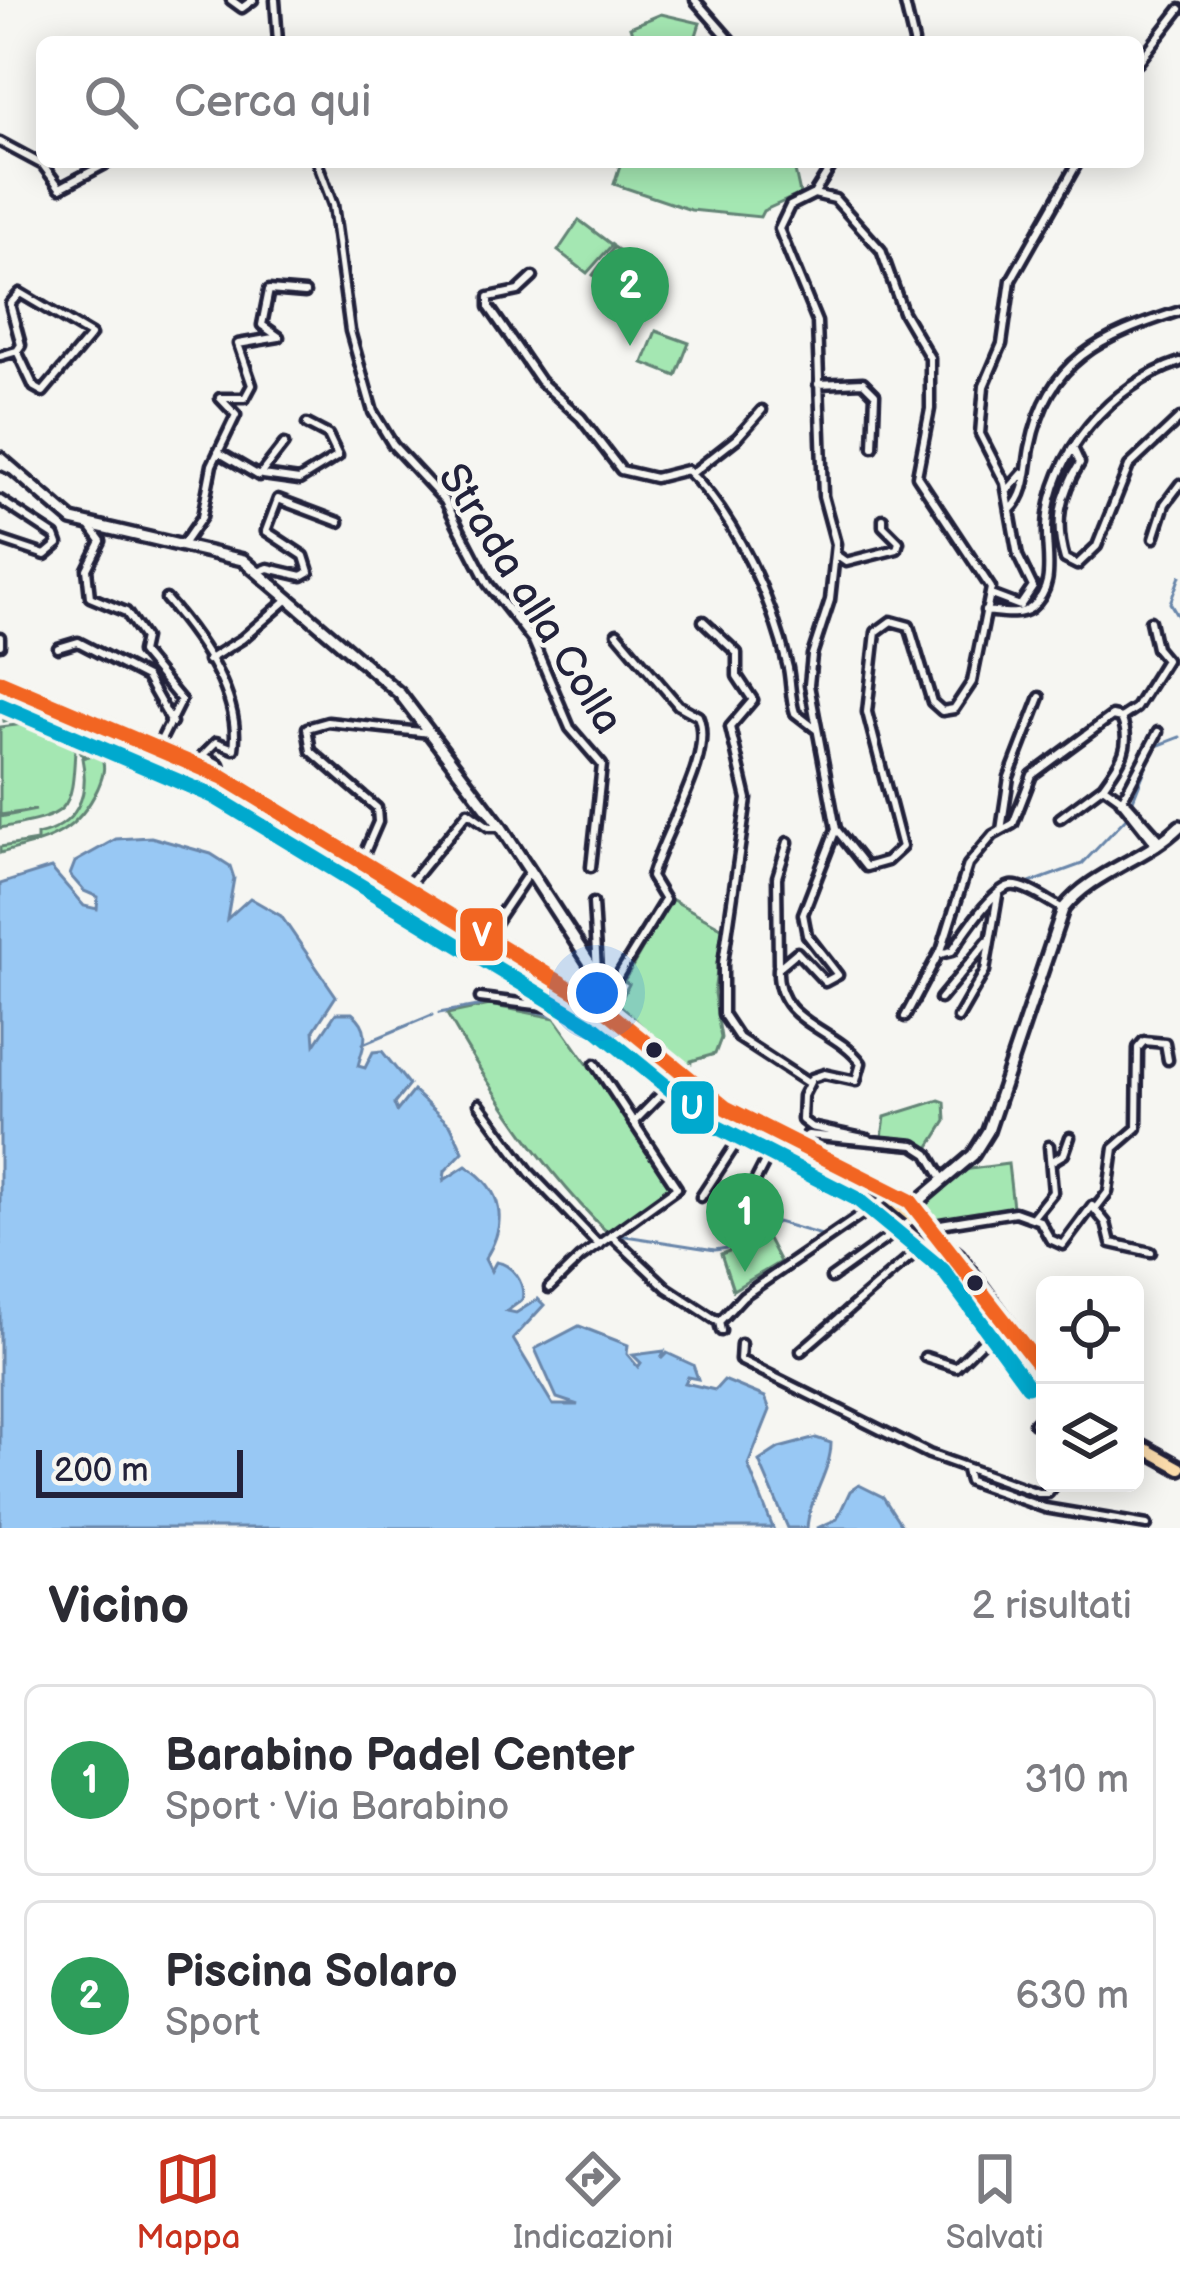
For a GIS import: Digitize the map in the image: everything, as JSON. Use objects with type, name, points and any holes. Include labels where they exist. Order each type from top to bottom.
[{"type":"main road","points":[[4,464],[59,512],[90,526],[231,554],[400,694],[501,827],[608,991],[607,1011]]},
{"type":"main road","points":[[0,682],[223,776],[607,1011],[681,1074],[751,1121],[798,1142],[915,1212],[1036,1361]]},
{"type":"main road","points":[[915,1212],[942,1179],[973,1155],[988,1132],[1063,909],[1088,883],[1160,844],[1180,826]]},
{"type":"main road","points":[[1144,1448],[1180,1468]]},
{"type":"street","points":[[231,0],[240,8],[253,0]]},
{"type":"street","points":[[275,0],[278,36]]},
{"type":"street","points":[[695,0],[727,36]]},
{"type":"street","points":[[904,0],[913,36]]},
{"type":"street","points":[[1144,55],[1180,9]]},
{"type":"street","points":[[0,142],[36,161]]},
{"type":"street","points":[[45,168],[60,188],[98,168]]},
{"type":"street","name":"Strada alla Colla","points":[[319,168],[333,205],[350,331],[373,412],[393,445],[445,501],[493,591],[533,641],[570,728],[602,765],[591,867]]},
{"type":"street","points":[[831,168],[814,194],[790,206],[779,229],[817,322],[823,496],[836,554],[830,600],[809,672],[836,829],[866,867],[886,861],[902,847],[914,848]]},
{"type":"street","points":[[991,595],[1020,606],[1034,586],[1018,556],[1007,491],[980,434],[984,386],[1002,344],[1011,280],[1075,168]]},
{"type":"street","points":[[814,194],[835,199],[881,250],[903,312],[930,358],[932,393],[916,476],[975,558],[991,595],[968,692],[948,711],[932,702],[909,626],[891,621],[874,636],[867,712],[902,847]]},
{"type":"street","points":[[533,277],[518,291],[488,301],[540,381],[581,418],[621,470],[649,478],[680,470],[691,474],[725,519],[762,587],[786,660],[795,713],[820,732]]},
{"type":"street","points":[[184,542],[202,517],[218,452],[236,415],[220,398],[245,398],[252,385],[238,344],[279,337],[262,326],[269,290],[305,293]]},
{"type":"street","points":[[0,356],[17,351],[21,344],[10,304],[20,292],[91,334],[43,392],[34,387],[17,351]]},
{"type":"street","points":[[1011,509],[1022,493],[1040,408],[1062,376],[1119,329],[1180,311]]},
{"type":"street","points":[[985,611],[1019,613],[1037,600],[1050,569],[1046,527],[1053,497],[1074,450],[1130,383],[1180,362]]},
{"type":"street","points":[[818,384],[863,382],[874,394],[873,447]]},
{"type":"street","points":[[691,474],[737,438],[762,410]]},
{"type":"street","points":[[1074,450],[1080,463],[1060,508],[1057,534],[1065,559],[1077,566],[1096,546],[1130,466],[1180,418]]},
{"type":"street","points":[[218,452],[263,475],[299,480],[338,456],[334,441],[308,424]]},
{"type":"street","points":[[263,475],[284,444]]},
{"type":"street","points":[[1007,491],[1026,470]]},
{"type":"street","points":[[1154,538],[1165,504],[1180,484]]},
{"type":"street","points":[[257,572],[268,568],[302,576],[309,572],[304,556],[266,531],[278,499],[339,522]]},
{"type":"street","points":[[0,500],[55,536],[58,544],[45,555],[0,540]]},
{"type":"street","points":[[836,554],[846,562],[897,549],[899,542],[883,526],[884,519]]},
{"type":"street","points":[[90,526],[100,542],[90,555],[88,594],[98,603],[126,612],[144,638],[142,652],[181,700],[158,746]]},
{"type":"street","points":[[166,599],[195,628],[235,721],[234,749],[216,742],[204,753],[219,764],[223,776]]},
{"type":"street","points":[[208,660],[242,639],[289,599]]},
{"type":"street","points":[[703,621],[736,650],[737,676],[753,702],[730,727],[746,806],[720,996],[731,1031],[808,1083]]},
{"type":"street","points":[[905,1017],[940,954],[968,865],[1000,830],[1013,824],[1022,792],[1037,770],[1106,720],[1121,718],[1136,708],[1166,660],[1156,648],[1150,621]]},
{"type":"street","points":[[608,991],[665,900],[651,877],[662,836],[690,788],[705,743],[698,716],[665,692],[617,632]]},
{"type":"street","points":[[58,648],[78,642],[146,677],[172,723]]},
{"type":"street","points":[[1000,830],[1009,777],[1040,697]]},
{"type":"street","points":[[1060,818],[1102,786],[1127,746],[1121,718]]},
{"type":"street","points":[[361,862],[380,815],[311,751],[307,728],[328,722],[434,734]]},
{"type":"street","points":[[1122,802],[1158,732]]},
{"type":"street","points":[[1102,786],[1160,844]]},
{"type":"street","points":[[406,888],[471,811],[489,827],[501,827]]},
{"type":"street","points":[[778,968],[797,952],[825,982],[838,975],[803,923],[805,904],[836,829]]},
{"type":"street","points":[[788,842],[777,877],[778,986],[793,1012],[862,1063],[856,1081],[819,1073],[808,1083],[800,1108],[804,1123],[924,1150],[942,1179]]},
{"type":"street","points":[[485,936],[530,872]]},
{"type":"street","points":[[940,954],[952,951],[998,895],[1016,886],[1063,909]]},
{"type":"street","points":[[958,1018],[981,982],[998,895]]},
{"type":"street","points":[[593,903],[596,973]]},
{"type":"street","points":[[940,999],[987,942]]},
{"type":"street","points":[[480,998],[573,1012],[586,999]]},
{"type":"street","points":[[831,1279],[915,1212],[1015,1212],[1031,1218],[1063,1245],[1071,1241],[1085,1211],[1095,1209],[1108,1192],[1114,1148],[1137,1128],[1138,1048],[1144,1041],[1165,1043],[1168,1060]]},
{"type":"street","points":[[549,1288],[677,1188],[596,1064]]},
{"type":"street","points":[[633,1124],[681,1074]]},
{"type":"street","points":[[479,1104],[530,1173],[599,1245]]},
{"type":"street","points":[[701,1197],[751,1121]]},
{"type":"street","points":[[762,1204],[749,1193],[779,1134]]},
{"type":"street","points":[[798,1142],[808,1135],[868,1139]]},
{"type":"street","points":[[1054,1160],[1064,1154],[1070,1137]]},
{"type":"street","points":[[1031,1218],[1053,1192],[1054,1160],[1049,1146]]},
{"type":"street","points":[[611,1235],[667,1288],[720,1326],[743,1296],[887,1194]]},
{"type":"street","points":[[1095,1209],[1111,1243],[1151,1252]]},
{"type":"street","points":[[801,1352],[915,1212]]},
{"type":"street","points":[[926,1357],[956,1367],[1005,1319]]},
{"type":"street","points":[[741,1343],[740,1360],[966,1469],[1036,1489]]},
{"type":"street","points":[[966,1469],[968,1481],[1045,1508],[1062,1506],[1148,1525]]},
{"type":"green space","points":[[661,14],[700,23],[696,36],[633,36],[630,27]]},
{"type":"green space","points":[[619,168],[794,168],[800,194],[763,211],[760,217],[691,210],[614,184]]},
{"type":"green space","points":[[579,220],[612,245],[587,273],[558,251]]},
{"type":"green space","points":[[614,247],[642,267],[621,295],[593,275]]},
{"type":"green space","points":[[656,331],[689,343],[676,376],[643,363]]},
{"type":"green space","points":[[0,697],[103,739],[99,750],[82,755],[68,734],[50,722],[4,721]]},
{"type":"green space","points":[[32,723],[57,733],[75,749],[72,787],[63,808],[54,814],[0,828],[0,817],[36,810],[0,815],[0,727]]},
{"type":"green space","points":[[100,752],[102,778],[80,816],[59,833],[46,839],[0,853],[0,847],[37,841],[37,835],[71,817],[82,797],[82,758]]},
{"type":"green space","points":[[671,899],[723,928],[714,993],[721,1038],[715,1054],[691,1061],[690,1072],[619,1004],[629,984],[624,981]]},
{"type":"green space","points":[[490,1005],[555,1018],[674,1187],[609,1234],[520,1130],[447,1014]]},
{"type":"green space","points":[[945,1102],[946,1121],[929,1148],[882,1137],[885,1117]]},
{"type":"green space","points":[[1008,1164],[1013,1207],[934,1220],[920,1206],[963,1170]]},
{"type":"green space","points":[[767,1237],[780,1262],[733,1290],[721,1254]]},
{"type":"water","points":[[151,837],[211,854],[230,866],[234,878],[227,919],[250,898],[281,916],[336,996],[314,1030],[315,1044],[336,1013],[352,1013],[365,1032],[358,1066],[365,1068],[373,1052],[382,1051],[409,1085],[394,1104],[397,1111],[413,1091],[451,1126],[463,1152],[445,1171],[444,1180],[466,1166],[495,1196],[497,1233],[485,1259],[491,1271],[496,1262],[512,1270],[523,1294],[507,1311],[516,1313],[538,1299],[544,1305],[513,1339],[553,1405],[578,1405],[557,1398],[535,1349],[579,1326],[628,1345],[627,1354],[638,1367],[641,1363],[633,1355],[664,1351],[661,1359],[667,1353],[693,1365],[698,1379],[688,1377],[685,1383],[715,1390],[724,1380],[765,1397],[770,1410],[748,1465],[773,1528],[0,1528],[0,884],[51,868],[84,906],[97,909],[98,897],[84,891],[70,875],[75,862],[116,839]]},
{"type":"water","points":[[816,1438],[831,1443],[828,1464],[807,1528],[788,1528],[759,1461],[779,1448]]},
{"type":"water","points":[[859,1485],[883,1497],[903,1528],[817,1528],[837,1519],[850,1491]]},
{"type":"waterway","points":[[1180,576],[1170,603],[1180,620]]},
{"type":"waterway","points":[[1133,800],[1154,747],[1180,737]]},
{"type":"waterway","points":[[1030,883],[1082,864],[1128,816]]},
{"type":"waterway","points":[[439,1013],[493,1003],[562,1017]]},
{"type":"waterway","points":[[363,1044],[432,1015]]},
{"type":"waterway","points":[[619,1235],[715,1250],[738,1246],[777,1222],[825,1236]]},
{"type":"transit line","name":"V","points":[[0,682],[223,777],[607,1011],[726,1108],[910,1201],[1036,1362]]},
{"type":"transit line","name":"U","points":[[0,705],[213,796],[595,1028],[715,1126],[857,1199],[943,1270],[1028,1386]]},
{"type":"place","name":"Piscina Solaro","points":[[630,346]]},
{"type":"place","name":"Barabino Padel Center","points":[[745,1272]]}]
